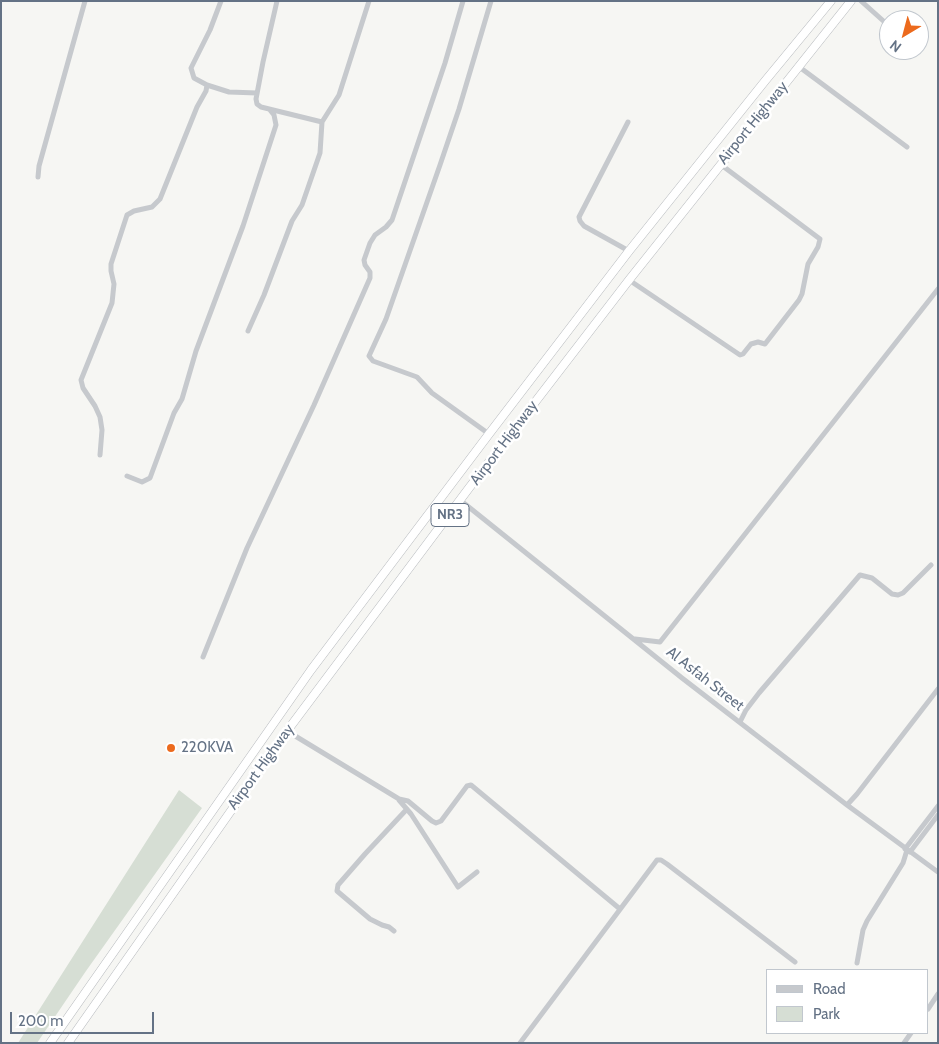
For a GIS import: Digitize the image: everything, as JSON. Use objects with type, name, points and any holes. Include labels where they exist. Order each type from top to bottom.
[{"type":"highway","name":"Airport Highway","points":[[50,1043],[311,670],[629,252],[831,1]]},
{"type":"highway","name":"Airport Highway","points":[[70,1042],[287,731],[460,500],[628,280],[851,1]]},
{"type":"street","points":[[38,177],[39,166],[85,1]]},
{"type":"street","points":[[221,1],[210,30],[191,68],[194,78],[207,85],[229,92],[258,93]]},
{"type":"street","points":[[277,1],[257,104],[270,110],[322,122]]},
{"type":"street","points":[[248,332],[292,221],[302,205],[320,154],[322,122],[339,96],[369,1]]},
{"type":"street","points":[[202,657],[247,548],[314,405],[370,278],[370,272],[364,262],[367,251],[373,237],[386,228],[392,220],[445,63],[463,1]]},
{"type":"street","points":[[489,434],[432,393],[417,377],[374,361],[370,358],[370,354],[386,319],[440,164],[491,1]]},
{"type":"street","points":[[862,1],[879,17]]},
{"type":"street","points":[[798,66],[907,147]]},
{"type":"street","points":[[100,455],[102,430],[100,418],[95,406],[83,388],[81,380],[112,303],[114,284],[111,264],[127,215],[131,212],[152,207],[160,199],[207,85]]},
{"type":"street","points":[[127,476],[142,482],[150,478],[174,413],[182,399],[199,342],[248,212],[276,126],[274,115],[270,110]]},
{"type":"street","points":[[628,122],[579,217],[584,226],[629,252]]},
{"type":"street","points":[[628,280],[740,355],[751,344],[758,342],[765,344],[799,300],[808,264],[818,248],[820,239],[720,164]]},
{"type":"street","points":[[633,638],[660,642],[938,289]]},
{"type":"street","name":"Al Asfah Street","points":[[460,500],[578,596],[847,805],[938,872]]},
{"type":"street","points":[[740,722],[746,710],[759,693],[860,575],[872,578],[892,594],[898,595],[903,593],[931,565]]},
{"type":"street","points":[[847,805],[858,794],[938,689]]},
{"type":"street","points":[[287,731],[399,799],[408,801],[436,823],[441,821],[467,786],[471,785],[620,909]]},
{"type":"street","points":[[399,799],[458,887],[477,872]]},
{"type":"street","points":[[857,963],[863,930],[867,921],[903,863],[907,850],[938,806]]},
{"type":"street","points":[[394,931],[390,927],[370,919],[337,891],[338,885],[407,809]]},
{"type":"street","points":[[907,850],[938,816]]},
{"type":"street","points":[[520,1043],[656,861],[661,860],[795,962]]},
{"type":"street","points":[[929,1007],[938,994]]},
{"type":"green space","points":[[179,790],[202,808],[37,1043],[18,1043]]},
{"type":"place","name":"220KVA","points":[[171,748]]}]
